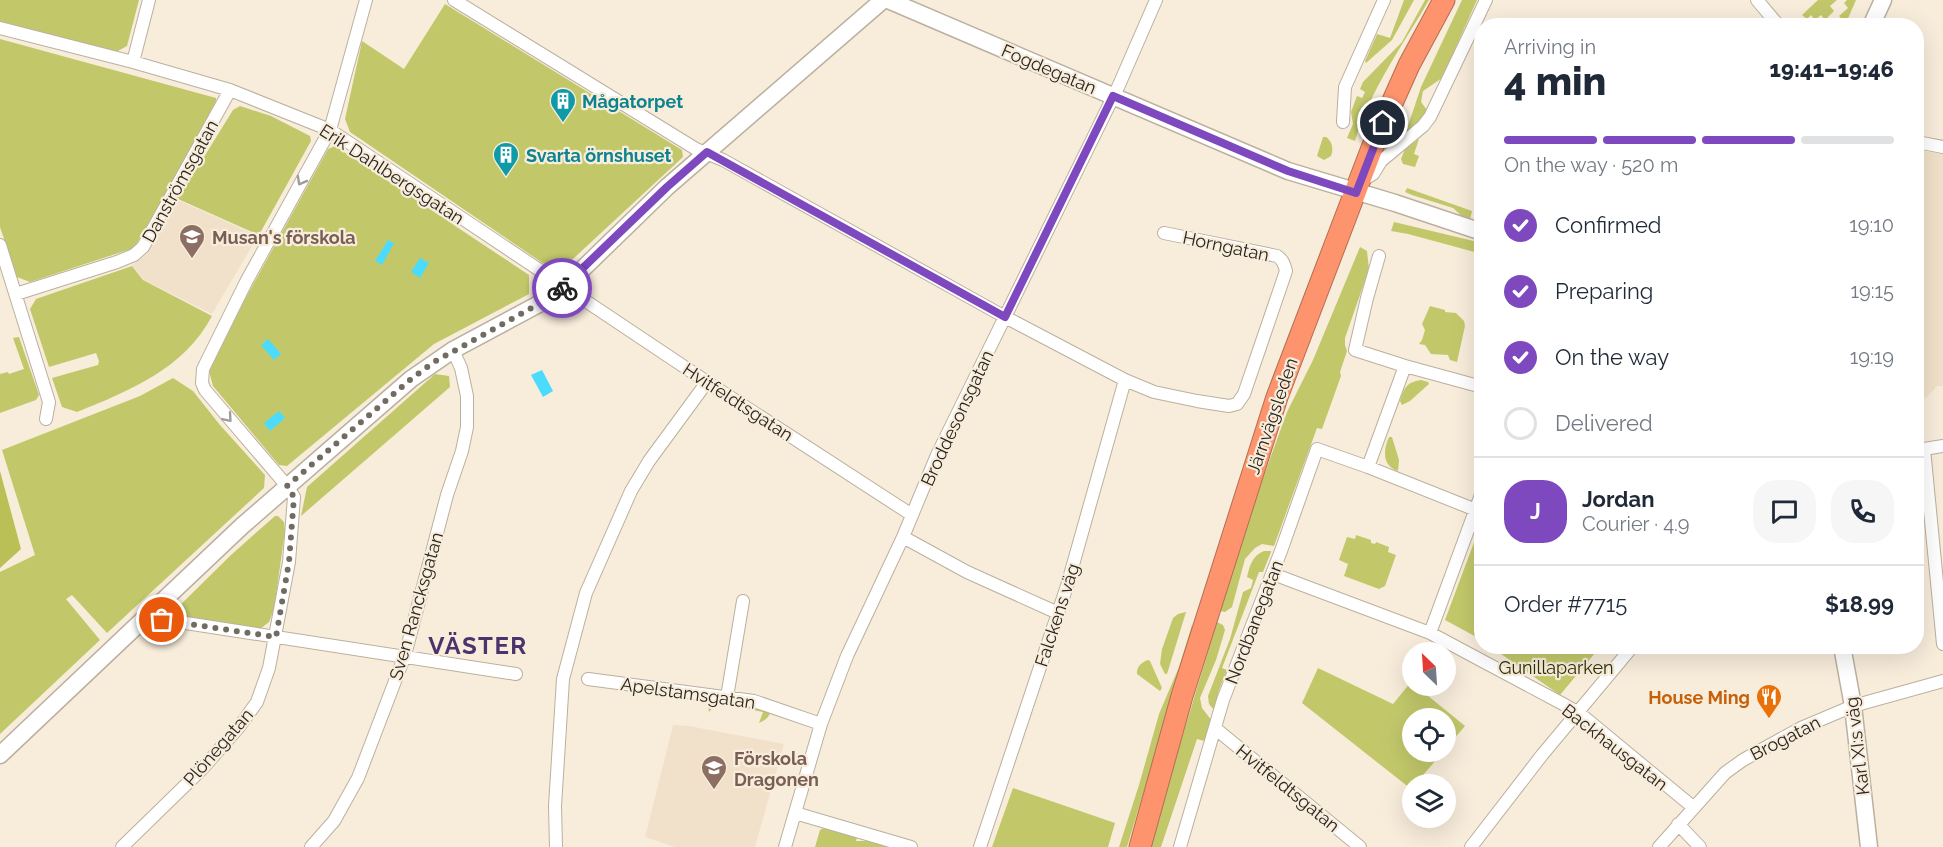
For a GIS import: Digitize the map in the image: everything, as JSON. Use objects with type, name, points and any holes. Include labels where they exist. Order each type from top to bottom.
[{"type":"highway","name":"Järnvägsleden","points":[[1140,847],[1182,696],[1277,397],[1372,148],[1409,65],[1444,0]]},
{"type":"street","points":[[133,62],[148,0]]},
{"type":"street","points":[[287,486],[205,390],[202,383],[203,369],[246,282],[330,130],[366,0]]},
{"type":"street","points":[[454,0],[696,149],[707,152],[1005,317],[1125,380]]},
{"type":"street","points":[[0,755],[287,486],[411,379],[453,350],[537,305],[564,286],[650,203],[883,0]]},
{"type":"street","name":"Fogdegatan","points":[[888,0],[1288,171],[1358,187],[1395,203],[1474,229]]},
{"type":"street","name":"Broddesonsgatan","points":[[785,847],[821,724],[847,656],[903,537],[938,455],[1113,96],[1156,0]]},
{"type":"street","points":[[1343,122],[1345,87],[1384,0]]},
{"type":"street","points":[[1477,18],[1486,0]]},
{"type":"street","points":[[1757,0],[1772,18]]},
{"type":"street","points":[[1875,18],[1883,0]]},
{"type":"street","points":[[1358,187],[1373,174],[1381,161],[1424,126],[1474,25]]},
{"type":"street","name":"Erik Dahlbergsgatan","points":[[0,28],[231,90],[330,130],[564,286]]},
{"type":"street","name":"Danströmsgatan","points":[[16,294],[117,262],[134,255],[143,247],[231,90]]},
{"type":"street","points":[[1924,143],[1943,147]]},
{"type":"street","name":"Horngatan","points":[[1125,380],[1154,392],[1229,406],[1237,404],[1244,394],[1286,271],[1282,259],[1277,256],[1164,233]]},
{"type":"street","points":[[0,245],[49,402],[46,419]]},
{"type":"street","points":[[1379,256],[1355,350],[1474,385]]},
{"type":"street","name":"Hvitfeldtsgatan","points":[[564,286],[912,515]]},
{"type":"street","name":"Sven Rancksgatan","points":[[311,847],[334,821],[358,778],[405,655],[467,427],[467,396],[461,368],[453,350]]},
{"type":"street","points":[[1368,467],[1405,366]]},
{"type":"street","name":"Falckens väg","points":[[980,847],[1058,613],[1125,380]]},
{"type":"street","points":[[556,847],[555,806],[563,679],[586,593],[631,491],[649,461],[707,382]]},
{"type":"street","points":[[1924,449],[1943,446]]},
{"type":"street","name":"Nordbanegatan","points":[[1180,847],[1223,699],[1273,574],[1317,449],[1474,509]]},
{"type":"street","points":[[1924,476],[1943,644]]},
{"type":"street","name":"Plönegatan","points":[[122,847],[203,768],[239,728],[257,702],[269,668],[289,562],[294,497],[287,486]]},
{"type":"street","points":[[1430,633],[1474,515]]},
{"type":"street","points":[[903,537],[967,572],[1058,613]]},
{"type":"street","name":"Backhausgatan","points":[[1273,574],[1430,633],[1579,713],[1693,807]]},
{"type":"street","points":[[727,697],[743,601]]},
{"type":"street","points":[[147,617],[405,655],[516,674]]},
{"type":"street","points":[[1471,847],[1542,755],[1627,654]]},
{"type":"street","name":"Karl XI:s väg","points":[[1843,654],[1853,706],[1869,847]]},
{"type":"street","name":"Apelstamsgatan","points":[[588,679],[754,701],[821,724]]},
{"type":"street","name":"Brogatan","points":[[1659,847],[1693,807],[1736,764],[1801,728],[1853,706],[1943,681]]},
{"type":"street","name":"Hvitfeldtsgatan","points":[[1216,729],[1360,847]]},
{"type":"street","points":[[795,813],[911,847]]},
{"type":"street","points":[[1678,824],[1700,847]]},
{"type":"shaded area","points":[[1924,151],[1943,154],[1943,386],[1937,386],[1924,398]]},
{"type":"shaded area","name":"Musan's förskola","points":[[178,200],[258,236],[212,314],[144,280],[132,265],[147,254]]},
{"type":"shaded area","name":"Förskola Dragonen","points":[[673,725],[784,744],[755,847],[675,847],[645,837]]},
{"type":"green space","points":[[0,0],[139,0],[127,46],[116,52],[0,21]]},
{"type":"green space","points":[[1404,0],[1414,0],[1392,40],[1366,63],[1377,34],[1390,38]]},
{"type":"green space","points":[[1425,0],[1429,0],[1378,86],[1355,141],[1347,138],[1353,124],[1351,112],[1357,96],[1362,98],[1365,92],[1360,89],[1363,82],[1402,42]]},
{"type":"green space","points":[[1462,0],[1477,0],[1442,78],[1423,91],[1421,102],[1427,110],[1427,115],[1405,135],[1421,87]]},
{"type":"green space","points":[[1818,0],[1837,0],[1830,6],[1834,11],[1827,18],[1821,15],[1813,18],[1811,15],[1806,18],[1802,15]]},
{"type":"green space","points":[[1847,0],[1856,0],[1848,18],[1839,16],[1848,8],[1844,3]]},
{"type":"green space","points":[[445,4],[682,150],[683,157],[561,270],[553,270],[350,132],[345,119],[362,41],[404,69]]},
{"type":"green space","points":[[0,39],[216,98],[178,172],[134,248],[30,282],[17,277],[0,227]]},
{"type":"green space","points":[[240,106],[271,116],[310,136],[311,141],[259,235],[178,199],[233,110]]},
{"type":"green space","points":[[1323,137],[1328,139],[1332,148],[1331,156],[1324,160],[1317,156]]},
{"type":"green space","points":[[1419,139],[1414,154],[1419,156],[1415,167],[1403,164],[1401,159],[1405,149]]},
{"type":"green space","points":[[335,146],[529,275],[529,294],[434,344],[287,466],[279,465],[213,386],[209,371],[244,301],[328,149]]},
{"type":"green space","points":[[1407,188],[1472,211],[1470,220],[1464,218],[1453,208],[1405,192]]},
{"type":"green space","points":[[1394,222],[1474,241],[1474,252],[1408,234],[1391,231]]},
{"type":"green space","points":[[1360,247],[1367,251],[1369,269],[1345,338],[1347,351],[1340,372],[1341,376],[1322,429],[1317,428],[1274,546],[1262,544],[1245,559],[1232,607],[1225,612],[1220,611],[1223,595],[1250,514],[1287,412],[1313,360]]},
{"type":"green space","points":[[132,266],[143,280],[212,316],[186,350],[154,376],[116,396],[77,412],[62,407],[52,378],[98,365],[99,361],[96,353],[49,367],[30,309],[36,299]]},
{"type":"green space","points":[[1430,306],[1445,310],[1445,312],[1456,313],[1464,321],[1465,326],[1457,362],[1450,360],[1448,355],[1431,354],[1425,345],[1419,344],[1425,330],[1422,324]]},
{"type":"green space","points":[[19,337],[39,395],[36,400],[0,413],[0,374],[8,372],[9,374],[24,369],[13,338]]},
{"type":"green space","points":[[435,374],[449,376],[450,387],[301,516],[307,487]]},
{"type":"green space","points":[[173,378],[193,391],[265,475],[264,488],[107,633],[72,595],[66,599],[100,640],[0,734],[0,572],[35,555],[2,450],[140,396]]},
{"type":"green space","points":[[1421,380],[1429,384],[1402,405],[1400,401],[1406,387],[1412,382]]},
{"type":"green space","points":[[1389,437],[1392,437],[1399,460],[1398,471],[1389,465],[1385,457]]},
{"type":"green space","points":[[0,471],[21,549],[0,568]]},
{"type":"green space","points":[[275,516],[284,522],[285,531],[274,609],[269,622],[260,629],[169,616],[231,555]]},
{"type":"green space","points":[[1356,535],[1371,540],[1371,543],[1376,542],[1389,547],[1388,552],[1396,555],[1385,586],[1379,589],[1344,576],[1348,564],[1339,560],[1347,537],[1355,539]]},
{"type":"green space","name":"Gunillaparken","points":[[1474,542],[1474,636],[1445,620]]},
{"type":"green space","points":[[1264,551],[1271,552],[1263,572],[1259,572],[1222,668],[1227,670],[1214,710],[1209,704],[1208,696],[1230,639],[1243,592],[1251,588],[1253,580],[1247,577],[1251,565],[1254,558]]},
{"type":"green space","points":[[1186,612],[1167,674],[1165,674],[1160,664],[1162,649],[1173,618]]},
{"type":"green space","points":[[1217,622],[1223,625],[1225,630],[1216,660],[1200,698],[1202,708],[1212,721],[1208,742],[1197,739],[1161,847],[1149,847]]},
{"type":"green space","points":[[1192,625],[1192,632],[1127,847],[1119,847],[1159,714],[1179,667]]},
{"type":"green space","name":"Gunillaparken","points":[[1501,654],[1594,654],[1560,695]]},
{"type":"green space","points":[[1148,660],[1162,688],[1160,691],[1137,674],[1140,665]]},
{"type":"green space","points":[[1318,668],[1393,704],[1402,693],[1402,696],[1428,696],[1443,708],[1402,708],[1402,762],[1434,762],[1424,774],[1402,774],[1402,782],[1302,703]]},
{"type":"green space","points":[[717,699],[771,711],[759,723],[763,712],[717,703],[709,712],[710,700]]},
{"type":"green space","points":[[1456,719],[1465,726],[1456,736]]},
{"type":"green space","points":[[1013,788],[1115,823],[1108,847],[992,847]]},
{"type":"green space","points":[[829,825],[858,834],[856,841],[879,841],[895,847],[815,847],[820,830]]},
{"type":"water","points":[[388,240],[394,243],[382,265],[375,261]]},
{"type":"water","points":[[420,258],[429,263],[420,278],[411,272]]},
{"type":"water","points":[[268,339],[281,354],[274,360],[261,345]]},
{"type":"water","points":[[542,370],[553,391],[543,397],[531,375]]},
{"type":"water","points":[[279,411],[285,418],[270,431],[264,423]]},
{"type":"way so far","points":[[162,620],[276,637],[289,562],[294,497],[287,486],[411,379],[434,362],[548,299],[562,288]]},
{"type":"place","name":"Mågatorpet","points":[[563,124]]},
{"type":"place","name":"Svarta örnshuset","points":[[506,178]]},
{"type":"place","name":"Musan's förskola","points":[[192,260]]},
{"type":"place","name":"House Ming","points":[[1769,720]]},
{"type":"place","name":"Förskola Dragonen","points":[[714,791]]},
{"type":"district","name":"VÄSTER","points":[[478,645]]},
{"type":"route","points":[[562,288],[667,187],[707,152],[1005,317],[1113,96],[1288,171],[1356,193],[1383,123]]}]
